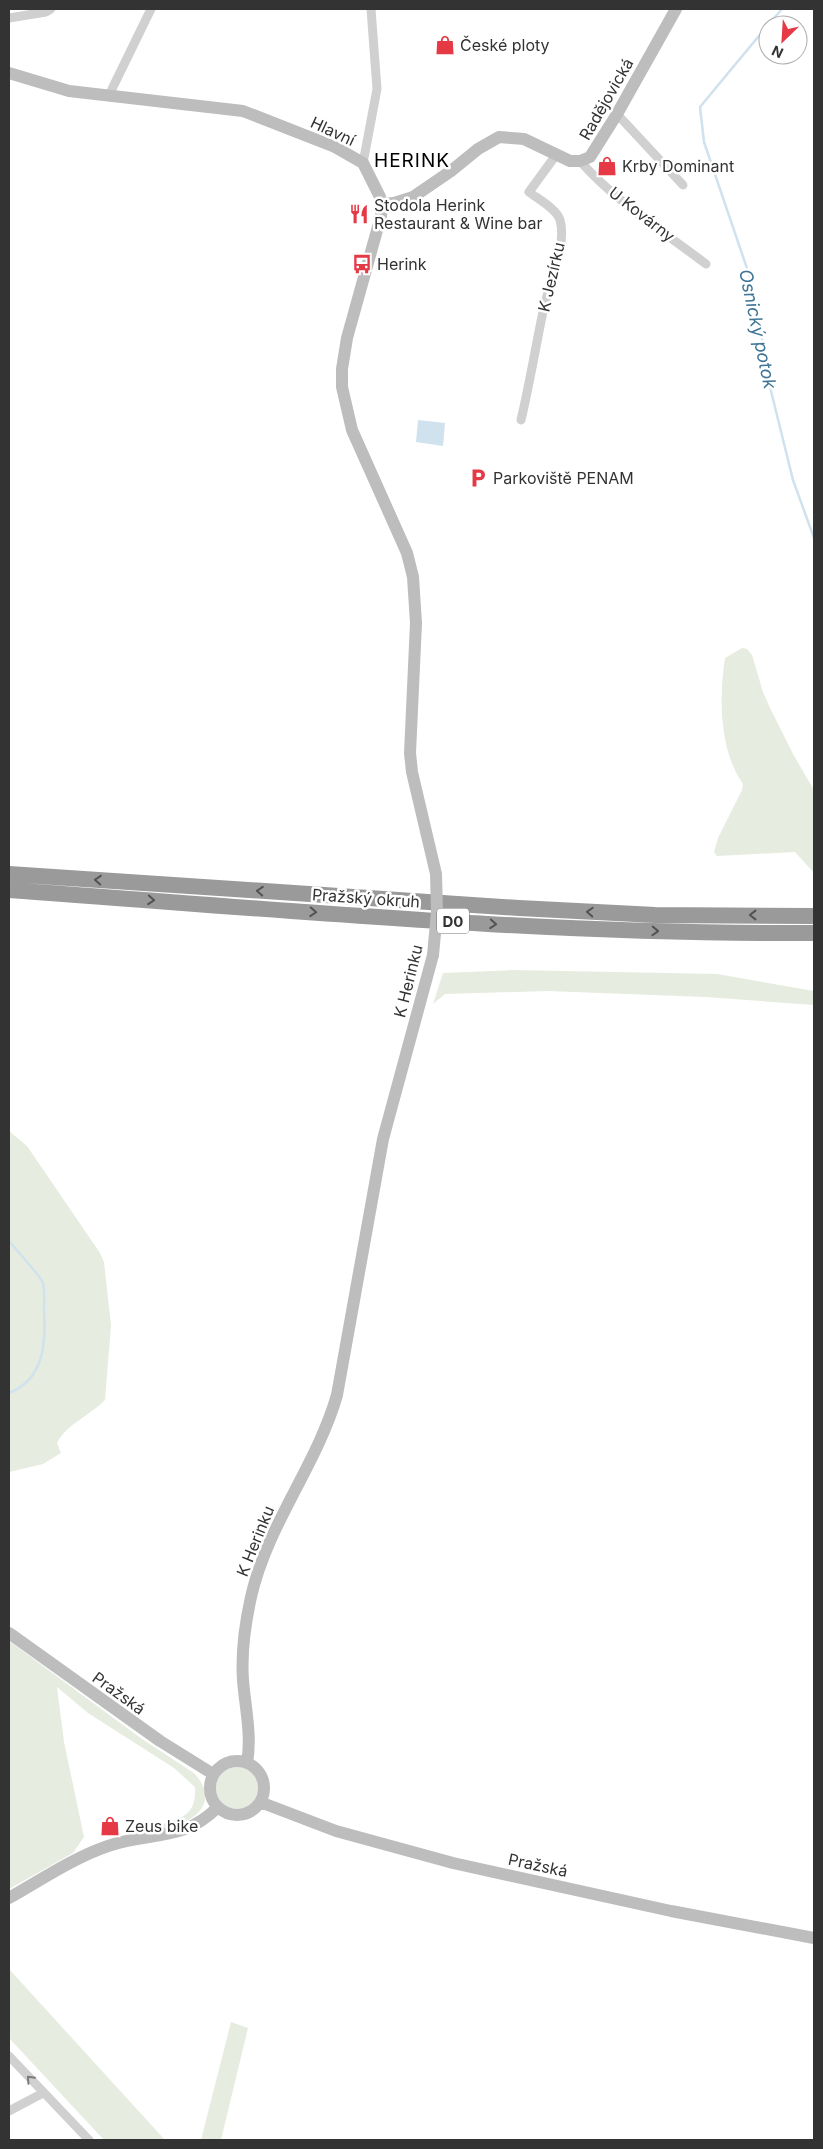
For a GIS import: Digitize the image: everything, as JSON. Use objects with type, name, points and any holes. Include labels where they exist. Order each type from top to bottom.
[{"type":"highway","name":"Pražský okruh","points":[[9,874],[518,908],[655,915],[814,916]]},
{"type":"highway","name":"Pražský okruh","points":[[9,890],[516,925],[666,931],[814,933]]},
{"type":"street","points":[[9,18],[46,12],[51,9]]},
{"type":"street","points":[[111,97],[112,89],[151,9]]},
{"type":"street","points":[[363,163],[378,89],[371,9]]},
{"type":"street","name":"Radějovická","points":[[382,204],[394,203],[413,197],[495,138],[510,137],[524,139],[570,161],[580,161],[594,154],[676,9]]},
{"type":"street","name":"Hlavní","points":[[9,73],[69,91],[243,111],[335,147],[363,163],[373,180],[382,204]]},
{"type":"street","points":[[617,114],[683,185]]},
{"type":"street","name":"K Jezírku","points":[[521,420],[532,377],[544,307],[561,238],[558,215],[529,192],[556,154]]},
{"type":"street","name":"U Kovárny","points":[[580,161],[591,174],[706,264]]},
{"type":"street","name":"K Herinku","points":[[247,1763],[249,1742],[243,1678],[244,1643],[256,1579],[290,1497],[328,1420],[338,1392],[383,1140],[433,955],[437,912],[436,874],[412,772],[410,753],[416,623],[413,577],[407,553],[352,430],[342,387],[342,369],[347,338],[379,223],[382,204]]},
{"type":"street","name":"Pražská","points":[[9,1633],[160,1741],[213,1774]]},
{"type":"street","points":[[228,1762],[247,1763],[255,1768],[262,1779],[264,1789],[260,1802],[251,1811],[242,1815],[229,1814],[218,1807],[212,1799],[210,1790],[213,1774],[228,1762]]},
{"type":"street","name":"Pražská","points":[[260,1802],[336,1831],[453,1863],[671,1911],[814,1938]]},
{"type":"street","points":[[9,1898],[86,1854],[116,1843],[180,1832],[203,1820],[218,1807]]},
{"type":"street","points":[[9,2056],[88,2140]]},
{"type":"street","points":[[9,2111],[43,2093]]},
{"type":"shaded area","points":[[742,648],[747,649],[752,655],[770,708],[814,790],[814,873],[795,852],[717,856],[714,852],[718,838],[742,790],[743,784],[729,755],[725,739],[722,706],[725,658]]},
{"type":"shaded area","points":[[513,970],[717,974],[814,991],[814,1005],[706,997],[548,991],[445,994],[433,1004],[443,973]]},
{"type":"shaded area","points":[[9,1131],[27,1146],[100,1253],[104,1262],[111,1325],[105,1400],[72,1425],[61,1436],[57,1443],[61,1453],[43,1464],[9,1472]]},
{"type":"shaded area","points":[[9,1641],[142,1739],[194,1773],[202,1785],[205,1795],[204,1804],[199,1812],[181,1824],[159,1830],[153,1827],[184,1816],[193,1805],[195,1787],[174,1768],[88,1713],[57,1687],[64,1742],[84,1837],[73,1853],[9,1889]]},
{"type":"shaded area","points":[[237,1767],[252,1773],[258,1788],[252,1803],[237,1809],[222,1803],[216,1788],[222,1773]]},
{"type":"shaded area","points":[[9,1969],[165,2140],[104,2140],[9,2038]]},
{"type":"shaded area","points":[[231,2022],[248,2028],[221,2140],[201,2140]]},
{"type":"water","points":[[418,420],[445,423],[443,446],[416,442]]},
{"type":"waterway","name":"Osnický potok","points":[[777,15],[782,9]]},
{"type":"waterway","name":"Osnický potok","points":[[758,37],[700,107],[704,142],[753,286],[771,391],[793,480],[814,538]]},
{"type":"waterway","points":[[9,1241],[43,1283],[45,1323],[43,1348],[36,1370],[21,1387],[9,1393]]},
{"type":"place","name":"České ploty","points":[[445,45]]},
{"type":"place","name":"Krby Dominant","points":[[607,166]]},
{"type":"place","name":"Stodola Herink Restaurant & Wine bar","points":[[359,214]]},
{"type":"place","name":"Herink","points":[[362,264]]},
{"type":"place","name":"Parkoviště PENAM","points":[[478,478]]},
{"type":"place","name":"Zeus bike","points":[[110,1826]]},
{"type":"district","name":"HERINK","points":[[412,160]]}]
